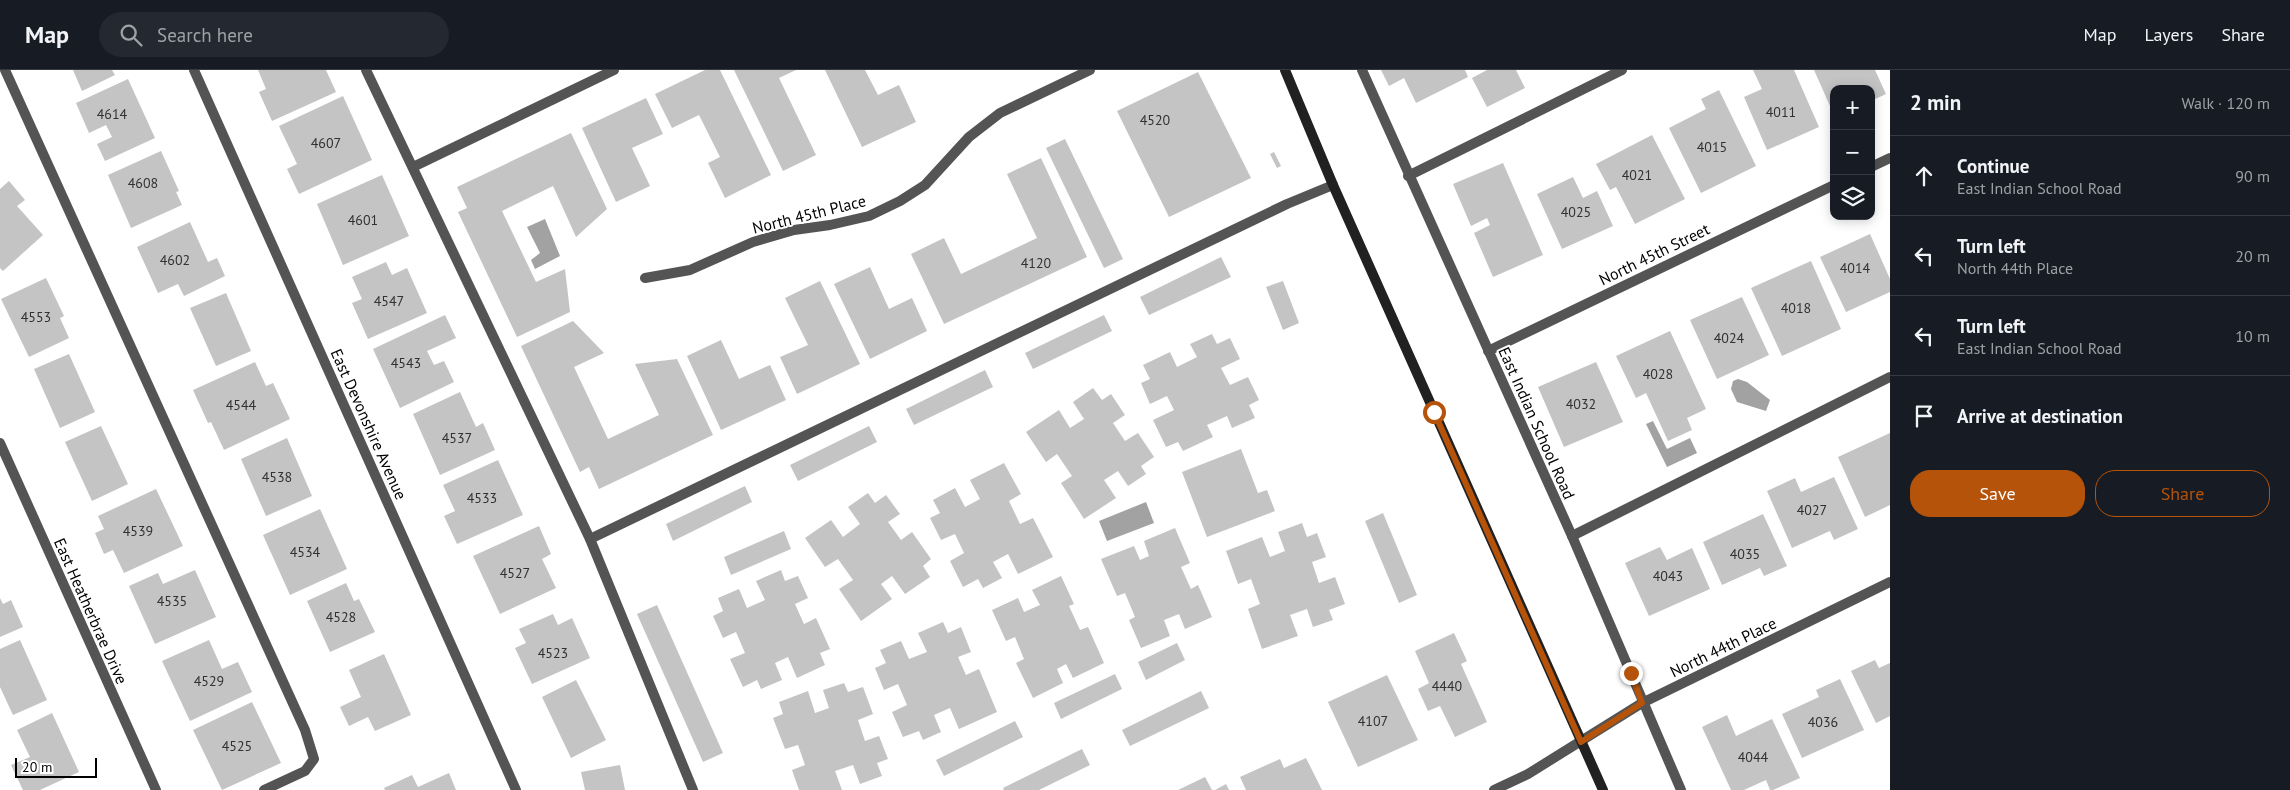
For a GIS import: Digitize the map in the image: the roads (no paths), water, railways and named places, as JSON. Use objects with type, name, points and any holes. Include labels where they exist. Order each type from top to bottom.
[{"type":"main road","points":[[1285,70],[1334,185],[1603,790]]},
{"type":"street","points":[[5,70],[306,730],[314,759],[305,771],[264,790]]},
{"type":"street","name":"East Devonshire Avenue","points":[[194,70],[516,790]]},
{"type":"street","points":[[366,70],[590,539],[693,790]]},
{"type":"street","points":[[413,167],[614,70]]},
{"type":"street","name":"North 45th Place","points":[[644,278],[690,270],[753,242],[794,230],[830,225],[869,216],[900,201],[925,185],[969,137],[1000,113],[1090,70]]},
{"type":"street","name":"East Indian School Road","points":[[1362,70],[1408,176],[1572,536],[1642,703],[1681,790]]},
{"type":"street","points":[[1408,176],[1622,70]]},
{"type":"street","points":[[1875,165],[1890,158]]},
{"type":"street","points":[[590,539],[1286,204],[1334,185]]},
{"type":"street","name":"North 45th Street","points":[[1488,351],[1830,187]]},
{"type":"street","points":[[1572,536],[1890,377]]},
{"type":"street","name":"East Heatherbrae Drive","points":[[0,443],[156,790]]},
{"type":"street","name":"North 44th Place","points":[[1494,790],[1528,774],[1642,703],[1890,582]]}]
